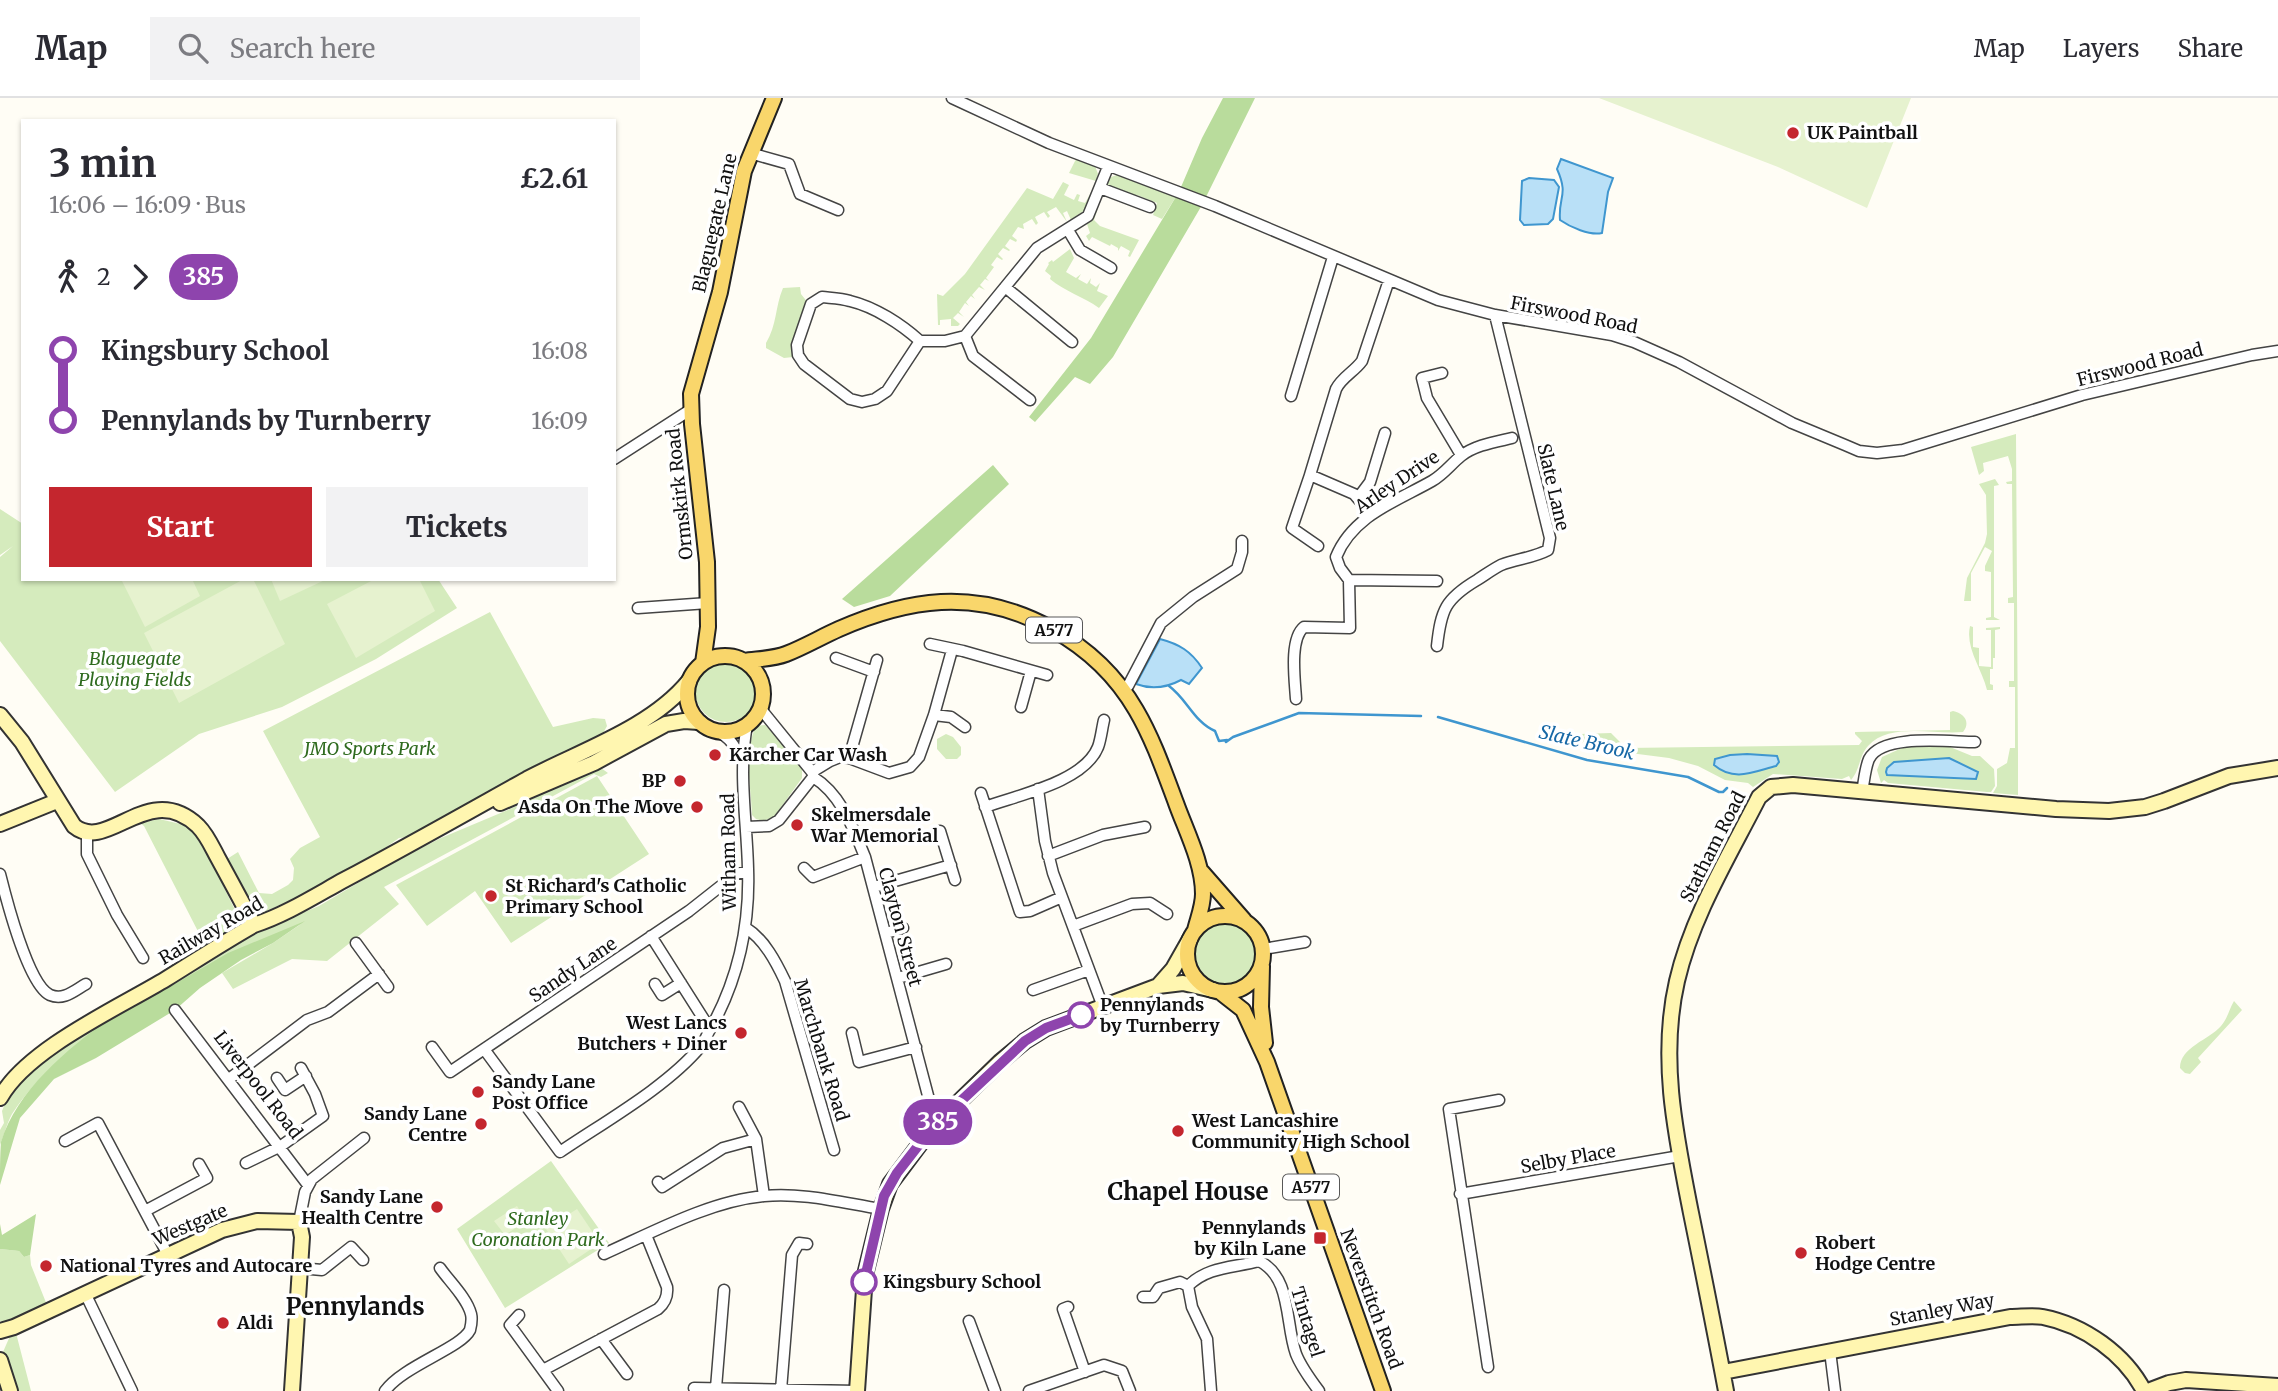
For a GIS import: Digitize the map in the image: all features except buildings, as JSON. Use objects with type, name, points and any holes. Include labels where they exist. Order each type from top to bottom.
[{"type":"main road","name":"Blaguegate Lane","points":[[700,358],[720,292],[736,201],[750,153],[774,98]]},
{"type":"main road","name":"Ormskirk Road","points":[[700,358],[690,410],[707,562],[708,627],[703,663]]},
{"type":"main road","name":"A577","points":[[725,656],[744,661],[783,655],[881,612],[934,603],[997,608],[1053,630],[1096,661],[1113,679],[1135,709],[1156,751],[1199,868],[1202,901],[1186,951],[1188,964],[1193,975],[1202,984],[1216,991]]},
{"type":"main road","points":[[708,627],[725,656],[703,663],[689,681],[688,703],[699,722],[717,731],[727,732],[747,725],[760,708],[761,682],[744,661]]},
{"type":"main road","name":"A577","points":[[761,682],[772,664],[783,655]]},
{"type":"main road","name":"A577","points":[[1199,868],[1254,929],[1263,949],[1262,964]]},
{"type":"main road","points":[[1192,934],[1203,922],[1225,915],[1247,922]]},
{"type":"main road","points":[[1216,991],[1231,992],[1250,982],[1262,964]]},
{"type":"main road","name":"Neverstitch Road","points":[[1262,964],[1261,1007],[1267,1062]]},
{"type":"main road","name":"Neverstitch Road","points":[[1216,991],[1238,1004],[1248,1016],[1267,1062],[1383,1391]]},
{"type":"street","name":"Firswood Road","points":[[952,98],[1004,124],[1108,167],[1215,206],[1438,300],[1495,316],[1612,335],[1654,349],[1792,423],[1859,451],[1877,453],[1903,450],[2081,395],[2278,351]]},
{"type":"street","points":[[750,153],[789,164],[800,194],[838,210]]},
{"type":"street","points":[[920,341],[887,391],[875,399],[862,402],[850,399],[804,364],[797,355],[797,345],[811,304],[822,297],[850,301],[876,312],[907,329],[920,341],[945,341],[965,336],[1037,248],[1088,216],[1108,167]]},
{"type":"street","points":[[1100,188],[1150,207]]},
{"type":"street","points":[[1068,230],[1080,250],[1111,268]]},
{"type":"street","points":[[1291,396],[1333,257]]},
{"type":"street","points":[[1318,545],[1292,528],[1336,389],[1362,361],[1389,280]]},
{"type":"street","points":[[1005,288],[1072,342]]},
{"type":"street","name":"Slate Lane","points":[[1437,646],[1440,620],[1447,603],[1456,592],[1501,565],[1548,550],[1550,538],[1495,316]]},
{"type":"street","points":[[965,336],[973,356],[1030,400]]},
{"type":"street","points":[[1442,373],[1422,378],[1427,398],[1461,455]]},
{"type":"street","points":[[616,457],[690,410]]},
{"type":"street","points":[[1358,498],[1370,482],[1385,433]]},
{"type":"street","name":"Arley Drive","points":[[1349,580],[1340,569],[1336,557],[1350,536],[1371,514],[1394,499],[1437,478],[1461,455],[1485,444],[1512,438]]},
{"type":"street","points":[[1310,475],[1339,486],[1358,498],[1371,514]]},
{"type":"street","points":[[1128,686],[1161,623],[1193,597],[1237,569],[1242,541]]},
{"type":"street","points":[[1296,699],[1295,642],[1299,631],[1304,627],[1350,628],[1349,580],[1437,580]]},
{"type":"street","points":[[638,608],[708,603]]},
{"type":"street","points":[[930,644],[1047,675]]},
{"type":"street","points":[[746,827],[769,826],[779,820],[813,774],[835,759],[849,758],[889,774],[910,767],[919,757],[952,650]]},
{"type":"street","points":[[836,659],[874,672]]},
{"type":"street","points":[[849,758],[877,660]]},
{"type":"street","points":[[1019,707],[1031,671]]},
{"type":"street","name":"Railway Road","points":[[2,1093],[41,1054],[254,925],[621,731],[666,705],[689,681]]},
{"type":"street","points":[[760,708],[813,774]]},
{"type":"street","points":[[0,715],[22,742],[74,826],[87,833],[100,833],[136,815],[150,811],[169,811],[200,827],[254,925]]},
{"type":"street","points":[[934,715],[951,717],[965,728]]},
{"type":"street","points":[[985,807],[1038,789],[1081,770],[1098,748],[1104,720]]},
{"type":"street","name":"Railway Road","points":[[447,825],[594,763],[666,724],[699,722]]},
{"type":"street","name":"Witham Road","points":[[484,1049],[560,1152],[672,1073],[702,1045],[734,979],[746,929],[748,871],[741,763],[747,725]]},
{"type":"street","points":[[621,731],[641,738]]},
{"type":"street","name":"Witham Road","points":[[717,731],[734,744],[741,763]]},
{"type":"street","points":[[1862,792],[1869,759],[1881,747],[1899,742],[1975,741]]},
{"type":"street","name":"Statham Road","points":[[1726,1391],[1680,1156],[1668,1068],[1669,1035],[1678,978],[1700,915],[1759,797],[1771,787],[1793,785],[2056,809],[2109,811],[2145,807],[2230,776],[2278,768]]},
{"type":"street","name":"Clayton Street","points":[[813,774],[830,789],[849,820],[865,857],[930,1103],[941,1097]]},
{"type":"street","points":[[1038,789],[1048,856],[1103,1007]]},
{"type":"street","points":[[981,793],[1020,912],[1030,911],[1062,897]]},
{"type":"street","points":[[0,824],[57,801]]},
{"type":"street","points":[[1048,856],[1102,835],[1146,827]]},
{"type":"street","points":[[940,831],[955,880]]},
{"type":"street","points":[[87,833],[87,854],[117,915],[143,958]]},
{"type":"street","points":[[804,868],[813,877],[865,857]]},
{"type":"street","points":[[874,887],[950,865]]},
{"type":"street","name":"Sandy Lane","points":[[432,1047],[450,1072],[715,892],[736,874],[748,871]]},
{"type":"street","points":[[0,874],[18,936],[32,969],[46,992],[55,996],[66,995],[86,984]]},
{"type":"street","points":[[1073,926],[1132,904],[1150,904],[1167,914]]},
{"type":"street","points":[[886,933],[903,928]]},
{"type":"street","name":"Marchbank Road","points":[[746,929],[754,933],[775,960],[785,981],[834,1150]]},
{"type":"street","points":[[1158,986],[1168,977],[1192,934]]},
{"type":"street","points":[[651,936],[710,1028]]},
{"type":"street","points":[[1263,949],[1305,942]]},
{"type":"street","points":[[356,943],[388,987]]},
{"type":"street","points":[[898,978],[946,964]]},
{"type":"street","points":[[1032,990],[1089,970]]},
{"type":"street","points":[[229,1079],[307,1020],[328,1012],[379,974]]},
{"type":"street","points":[[655,984],[662,996],[681,983]]},
{"type":"street","points":[[694,1388],[857,1391],[865,1275],[881,1209],[890,1184],[932,1128],[1000,1062],[1036,1033],[1158,986],[1183,983],[1216,991]]},
{"type":"street","name":"Liverpool Road","points":[[175,1010],[281,1146],[308,1185]]},
{"type":"street","points":[[852,1033],[859,1062],[916,1047]]},
{"type":"street","points":[[246,1163],[281,1146],[327,1115],[303,1072],[285,1090],[278,1078]]},
{"type":"street","points":[[1488,1367],[1448,1109],[1499,1100]]},
{"type":"street","points":[[739,1107],[756,1139],[764,1196]]},
{"type":"street","points":[[65,1141],[98,1124],[168,1255]]},
{"type":"street","points":[[292,1391],[302,1237],[299,1222],[308,1185],[318,1173],[364,1138]]},
{"type":"street","points":[[658,1182],[662,1187],[723,1148],[756,1139]]},
{"type":"street","name":"Selby Place","points":[[1461,1194],[1680,1156]]},
{"type":"street","points":[[145,1211],[207,1178],[199,1164]]},
{"type":"street","points":[[604,1254],[725,1203],[764,1196],[788,1195],[881,1209]]},
{"type":"street","name":"Westgate","points":[[0,1331],[211,1234],[245,1223],[275,1220],[299,1222]]},
{"type":"street","points":[[543,1370],[657,1309],[666,1300],[666,1283],[646,1235]]},
{"type":"street","points":[[781,1390],[792,1255],[799,1243],[807,1244]]},
{"type":"street","points":[[300,1268],[322,1270],[351,1247],[363,1260]]},
{"type":"street","name":"Tintagel","points":[[1143,1297],[1153,1297],[1159,1289],[1180,1282],[1188,1286],[1205,1272],[1237,1268],[1259,1261],[1270,1266],[1286,1307],[1296,1353],[1319,1391]]},
{"type":"street","points":[[385,1391],[403,1373],[462,1339],[470,1330],[471,1314],[468,1306],[440,1268]]},
{"type":"street","points":[[1188,1286],[1192,1307],[1207,1339],[1211,1391]]},
{"type":"street","points":[[716,1388],[724,1290]]},
{"type":"street","points":[[85,1293],[132,1391]]},
{"type":"street","points":[[1068,1307],[1063,1310],[1085,1371]]},
{"type":"street","points":[[519,1315],[510,1325],[558,1391]]},
{"type":"street","name":"Stanley Way","points":[[1723,1372],[2010,1317],[2043,1317],[2072,1326],[2101,1342],[2121,1359],[2146,1391]]},
{"type":"street","points":[[970,1321],[995,1391]]},
{"type":"street","points":[[601,1339],[627,1374]]},
{"type":"street","points":[[1830,1351],[1835,1391]]},
{"type":"street","points":[[0,1360],[10,1391]]},
{"type":"street","points":[[1030,1391],[1104,1365],[1115,1366],[1122,1371],[1130,1391]]},
{"type":"street","points":[[2146,1391],[2186,1380],[2278,1386]]},
{"type":"green space","points":[[1223,98],[1255,98],[1206,197],[1181,187]]},
{"type":"green space","name":"UK Paintball","points":[[1599,98],[1911,98],[1867,208],[1778,167]]},
{"type":"green space","points":[[1076,159],[1095,166],[1098,174],[1096,181],[1069,173]]},
{"type":"green space","points":[[1117,175],[1177,195],[1162,219],[1153,215],[1157,203],[1106,186],[1111,177]]},
{"type":"green space","points":[[1063,182],[1069,185],[1064,195],[1074,200],[1077,194],[1080,195],[1078,201],[1085,203],[1094,187],[1085,210],[1071,220],[1067,211],[1063,213],[1067,222],[1056,207],[1047,212],[1050,216],[1048,218],[1044,212],[1035,217],[1038,223],[1036,225],[1032,219],[1023,224],[1024,229],[1018,227],[1012,236],[1016,242],[1010,239],[1005,246],[1010,250],[1003,248],[998,254],[1003,259],[997,257],[986,278],[989,281],[985,279],[980,285],[985,290],[979,287],[972,295],[975,299],[971,296],[966,302],[969,306],[965,303],[959,312],[964,317],[958,313],[953,318],[960,324],[951,326],[951,319],[940,320],[938,325],[937,294],[943,296],[965,274],[1027,188],[1053,199]]},
{"type":"green space","points":[[1177,195],[1202,205],[1113,357],[1090,384],[1075,377],[1035,422],[1029,417],[1091,338]]},
{"type":"green space","points":[[1098,208],[1094,220],[1100,226],[1139,240],[1130,257],[1130,251],[1121,246],[1118,251],[1118,248],[1111,244],[1110,246],[1092,237],[1089,241],[1086,236],[1090,233],[1087,224]]},
{"type":"green space","points":[[1070,249],[1074,258],[1066,272],[1076,278],[1081,274],[1078,279],[1087,284],[1091,278],[1090,283],[1096,287],[1100,283],[1097,291],[1108,296],[1099,308],[1050,279],[1051,276],[1045,271],[1048,263]]},
{"type":"green space","points":[[800,287],[801,294],[808,303],[793,347],[793,357],[784,358],[766,348],[766,343],[783,288]]},
{"type":"green space","points":[[2016,434],[2018,795],[1993,793],[1997,786],[1997,769],[2007,763],[2010,748],[2015,748],[2015,687],[2009,687],[2009,681],[2014,681],[2014,603],[2008,603],[2008,598],[2013,597],[2012,484],[2006,482],[2012,481],[2012,469],[2008,456],[1983,463],[1984,471],[1979,475],[1971,447]]},
{"type":"green space","points":[[993,465],[1009,484],[890,596],[854,607],[842,599]]},
{"type":"green space","points":[[1995,479],[1999,485],[1994,486],[1994,617],[2000,620],[1986,620],[1991,617],[1991,572],[1985,571],[1985,566],[1992,551],[1985,547],[1971,573],[1971,601],[1964,601],[1967,578],[1987,534],[1986,495],[1979,484]]},
{"type":"green space","name":"Blaguegate Playing Fields","points":[[0,509],[21,523],[21,581],[439,581],[457,608],[376,659],[282,707],[199,734],[115,792],[0,641],[0,557],[13,546],[0,555]]},
{"type":"green space","points":[[122,581],[193,581],[200,596],[145,627]]},
{"type":"green space","points":[[240,581],[254,581],[285,644],[179,703],[144,633]]},
{"type":"green space","points":[[272,581],[323,581],[280,601]]},
{"type":"green space","points":[[371,581],[420,581],[435,611],[356,658],[327,604]]},
{"type":"green space","name":"JMO Sports Park","points":[[490,612],[553,727],[593,718],[605,719],[607,726],[602,735],[418,836],[399,838],[346,876],[264,912],[254,909],[234,879],[227,859],[238,852],[259,893],[272,894],[293,880],[294,868],[290,859],[300,848],[320,837],[263,731]]},
{"type":"green space","points":[[1970,626],[1973,627],[1973,647],[1979,648],[1979,666],[1991,667],[1991,630],[1986,628],[2000,627],[1995,630],[1995,658],[1993,669],[1990,669],[1990,684],[1993,685],[1993,690],[1987,690],[1972,650]]},
{"type":"green space","points":[[726,660],[748,669],[757,691],[748,713],[726,722],[704,713],[695,691],[704,669]]},
{"type":"green space","points":[[1950,712],[1957,712],[1965,718],[1963,732],[1913,731],[1888,734],[1868,746],[1851,780],[1849,776],[1842,779],[1773,774],[1753,787],[1748,783],[1725,780],[1698,766],[1669,758],[1630,753],[1550,735],[1611,733],[1626,748],[1859,745],[1862,741],[1855,732],[1950,730]],"holes":[[[1730,755],[1777,757],[1776,766],[1761,769]]]},
{"type":"green space","points":[[765,725],[802,768],[802,778],[774,817],[763,821],[752,815],[749,759],[756,726]]},
{"type":"green space","points":[[946,734],[953,737],[961,747],[961,755],[957,759],[946,759],[937,749],[937,739]]},
{"type":"green space","points":[[1904,747],[1950,747],[1972,756],[1980,756],[1994,769],[1995,786],[1991,792],[1987,792],[1888,783],[1884,780],[1881,783],[1877,770],[1882,757]],"holes":[[[1949,758],[1978,772],[1976,779],[1887,775],[1887,768],[1894,762]]]},
{"type":"green space","points":[[601,768],[608,773],[601,777],[594,774],[384,887],[399,904],[327,961],[292,959],[233,989],[222,973],[301,924],[168,989],[165,980],[263,929],[319,906],[395,861],[441,838],[524,803],[590,769]]},
{"type":"green space","name":"St Richard's Catholic Primary School","points":[[597,776],[649,854],[511,943],[475,891],[427,926],[396,885]]},
{"type":"green space","points":[[159,819],[185,825],[200,839],[239,918],[224,935],[206,947],[144,826],[140,823]]},
{"type":"green space","points":[[305,921],[200,988],[175,1010],[96,1058],[54,1079],[20,1118],[0,1185],[1,1142],[12,1116],[28,1092],[70,1049],[165,980],[168,988],[228,953]]},
{"type":"green space","points":[[1224,921],[1237,924],[1247,931],[1254,941],[1257,954],[1254,967],[1247,977],[1237,984],[1224,987],[1211,984],[1201,977],[1194,967],[1191,954],[1194,941],[1201,931],[1211,924]]},
{"type":"green space","points":[[2234,1001],[2242,1010],[2198,1058],[2201,1062],[2190,1074],[2185,1073],[2180,1068],[2185,1055],[2221,1026]]},
{"type":"green space","points":[[123,1009],[77,1045],[35,1084],[12,1114],[0,1145],[0,1130],[4,1123],[2,1111],[8,1096],[52,1051]]},
{"type":"green space","name":"Stanley Coronation Park","points":[[551,1161],[609,1243],[505,1308],[457,1229]]},
{"type":"green space","points":[[517,1206],[526,1221],[505,1235],[494,1221]]},
{"type":"green space","points":[[577,1209],[600,1243],[569,1264],[546,1229]]},
{"type":"green space","points":[[36,1214],[30,1255],[24,1257],[19,1251],[0,1249],[0,1224],[2,1235]]},
{"type":"green space","points":[[0,1249],[19,1251],[24,1257],[30,1255],[31,1265],[49,1310],[14,1327],[0,1321]]},
{"type":"green space","points":[[16,1333],[31,1391],[16,1391],[3,1352],[10,1336]]},
{"type":"water","points":[[1561,159],[1613,178],[1608,192],[1602,233],[1580,230],[1560,220],[1563,191],[1557,169]]},
{"type":"water","points":[[1529,178],[1554,180],[1559,187],[1553,219],[1548,224],[1524,225],[1520,220],[1522,181]]},
{"type":"water","points":[[1160,639],[1184,649],[1202,668],[1189,684],[1181,680],[1159,687],[1136,684]]},
{"type":"water","points":[[1747,754],[1777,756],[1779,762],[1776,766],[1744,774],[1729,773],[1714,765],[1715,759]]},
{"type":"water","points":[[1949,758],[1978,772],[1976,779],[1887,775],[1886,772],[1894,762]]},
{"type":"waterway","points":[[1169,686],[1201,722],[1215,731],[1219,741],[1227,740]]},
{"type":"waterway","name":"Slate Brook","points":[[1226,742],[1299,713],[1421,716]]},
{"type":"waterway","name":"Slate Brook","points":[[1438,717],[1587,760],[1688,777],[1719,792],[1727,788]]},
{"type":"bus line","name":"385","points":[[864,1282],[884,1196],[897,1173],[932,1128],[1025,1041],[1046,1028],[1081,1015]]},
{"type":"place","name":"UK Paintball","points":[[1793,133]]},
{"type":"place","name":"Kärcher Car Wash","points":[[715,755]]},
{"type":"place","name":"BP","points":[[680,781]]},
{"type":"place","name":"Asda On The Move","points":[[697,807]]},
{"type":"place","name":"Skelmersdale War Memorial","points":[[797,825]]},
{"type":"place","name":"St Richard's Catholic Primary School","points":[[491,896]]},
{"type":"place","name":"Pennylands by Turnberry","points":[[1081,1015]]},
{"type":"place","name":"West Lancs Butchers + Diner","points":[[741,1033]]},
{"type":"place","name":"Sandy Lane Post Office","points":[[478,1092]]},
{"type":"place","name":"Sandy Lane Centre","points":[[481,1124]]},
{"type":"place","name":"West Lancashire Community High School","points":[[1178,1131]]},
{"type":"place","name":"Sandy Lane Health Centre","points":[[437,1207]]},
{"type":"place","name":"Pennylands by Kiln Lane","points":[[1320,1238]]},
{"type":"place","name":"Robert Hodge Centre","points":[[1801,1253]]},
{"type":"place","name":"National Tyres and Autocare","points":[[46,1266]]},
{"type":"place","name":"Kingsbury School","points":[[864,1282]]},
{"type":"place","name":"Aldi","points":[[223,1323]]},
{"type":"district","name":"Chapel House","points":[[1188,1192]]},
{"type":"district","name":"Pennylands","points":[[355,1307]]}]
